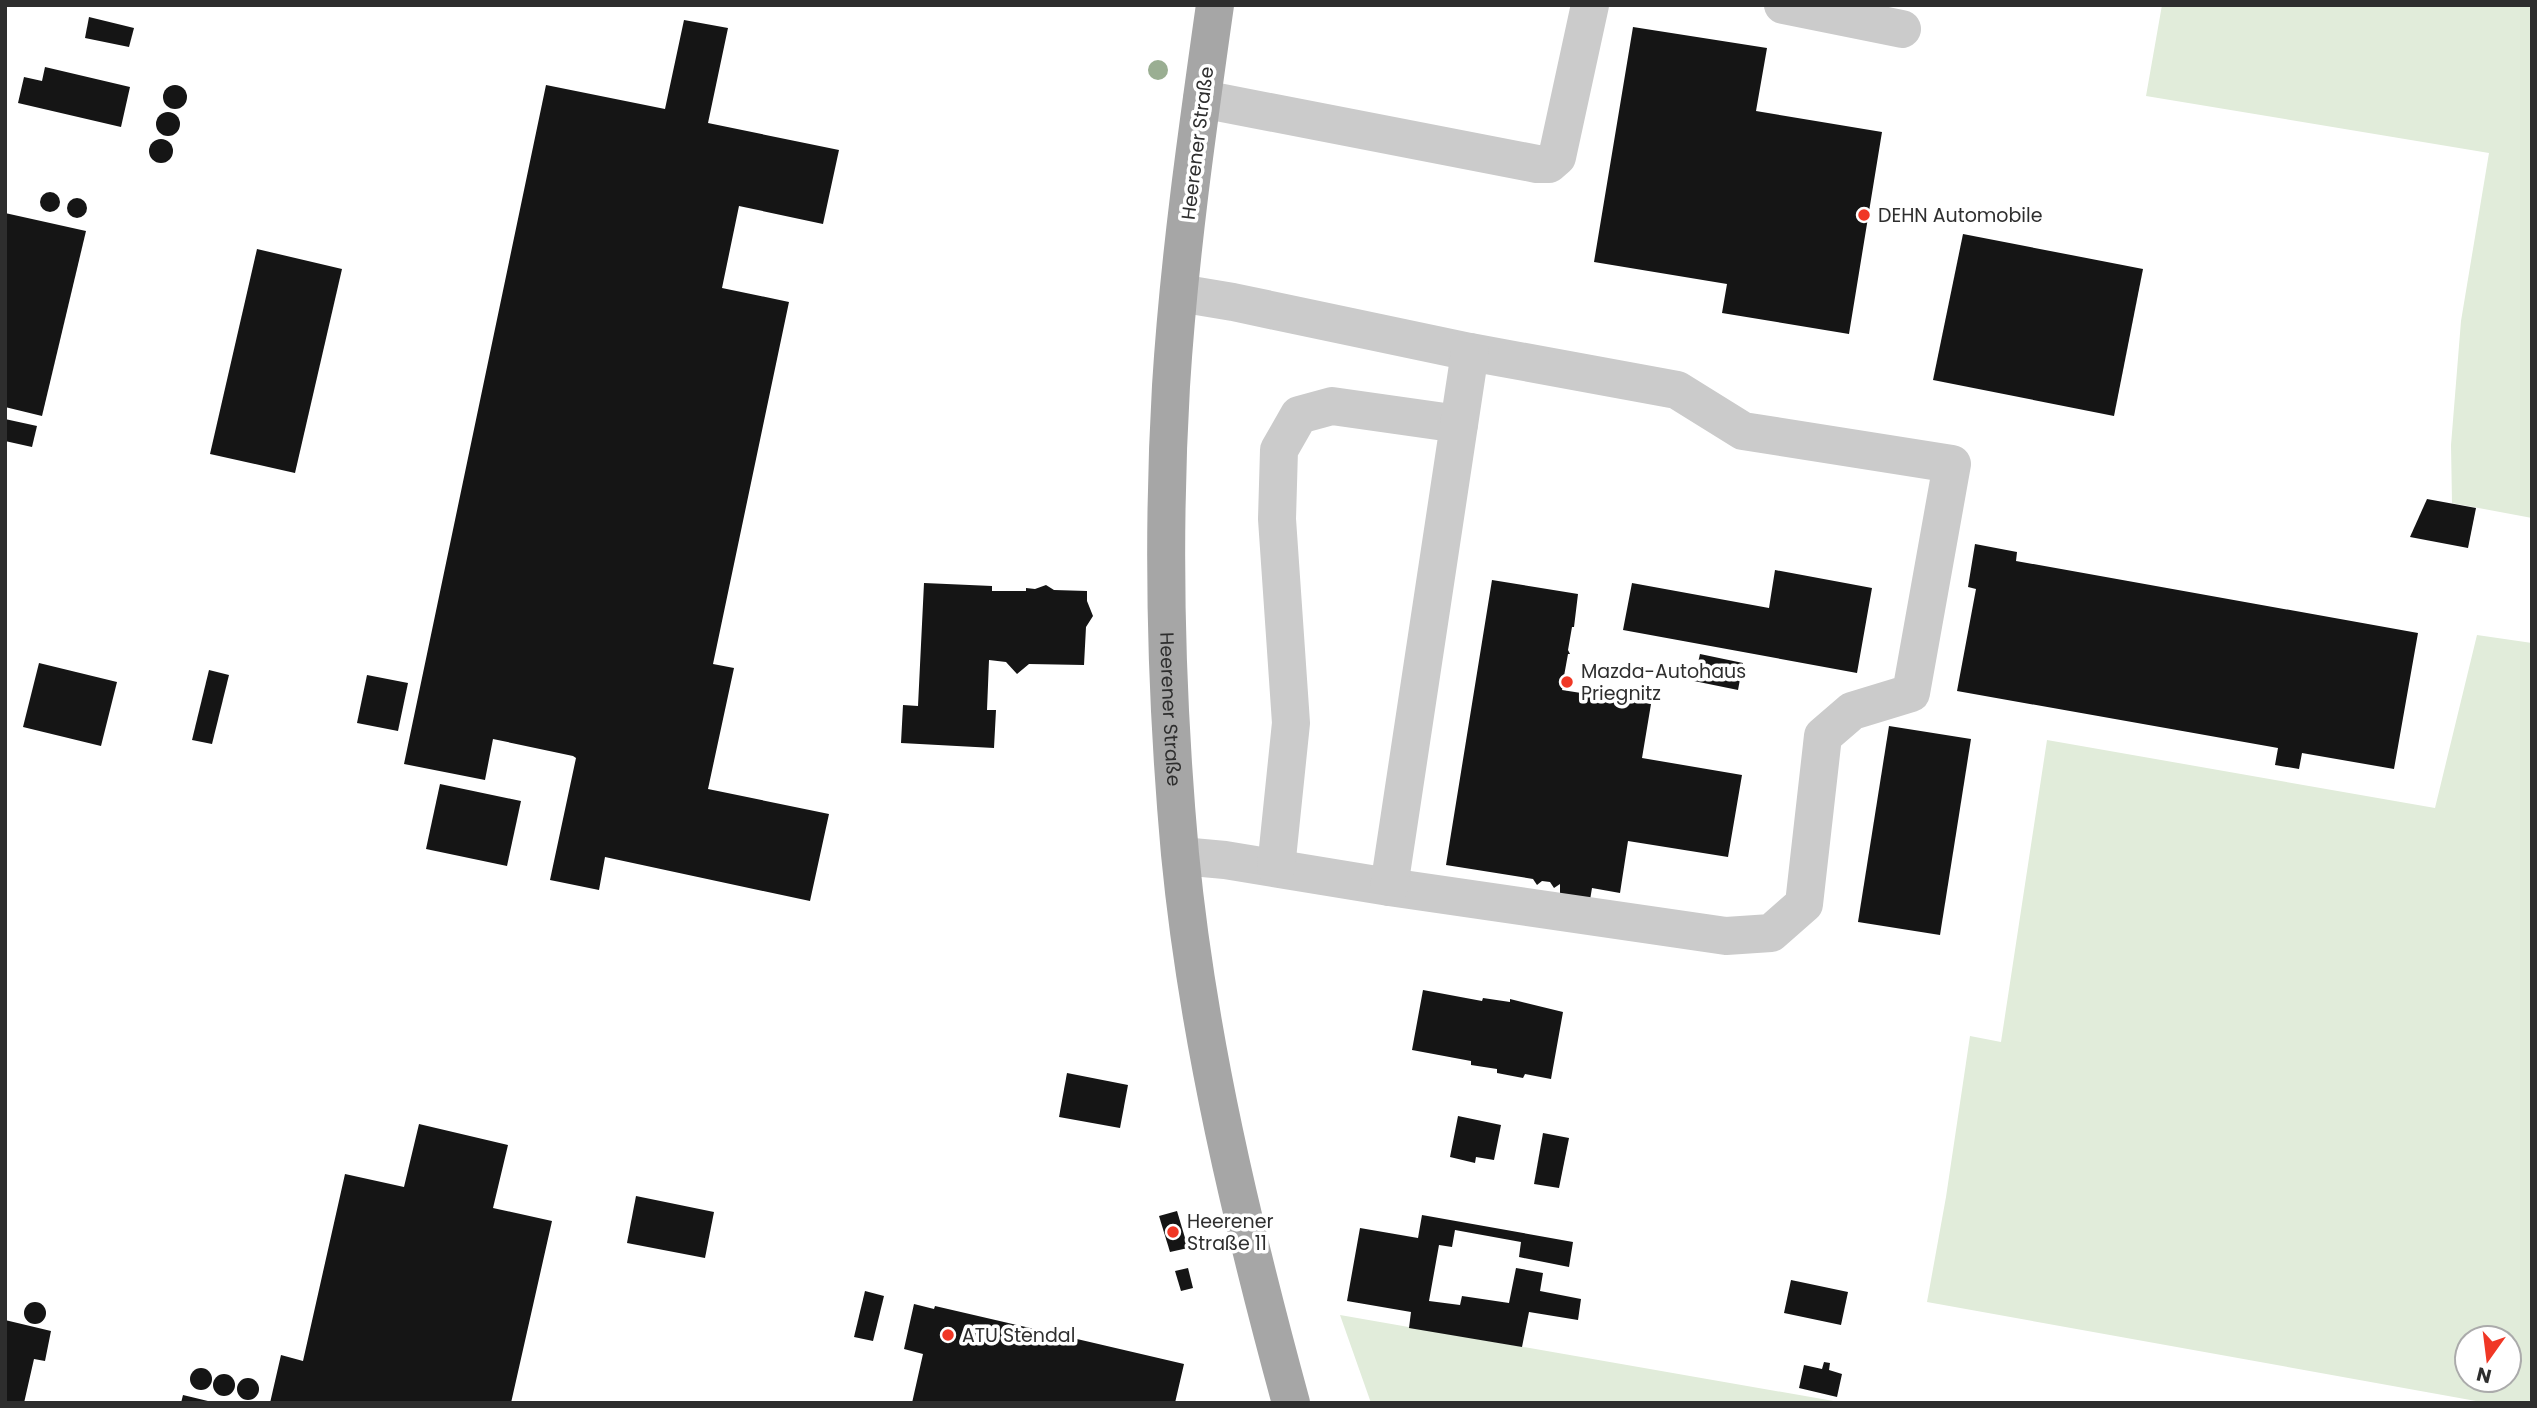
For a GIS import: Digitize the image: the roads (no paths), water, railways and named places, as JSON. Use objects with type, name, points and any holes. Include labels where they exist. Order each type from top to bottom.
[{"type":"main road","name":"Heerener Straße","points":[[1215,5],[1179,293],[1171,387],[1166,568],[1172,738],[1181,856],[1209,1053],[1227,1147],[1291,1403]]},
{"type":"lane","points":[[1202,99],[1537,164],[1549,164],[1557,157],[1590,5]]},
{"type":"lane","points":[[1783,5],[1902,29]]},
{"type":"lane","points":[[1179,293],[1470,352],[1677,390],[1743,431],[1952,464],[1911,694],[1852,711],[1823,736],[1804,904],[1771,933],[1726,936],[1181,856]]},
{"type":"lane","points":[[1389,887],[1470,352]]},
{"type":"lane","points":[[1276,868],[1291,723],[1277,519],[1279,450],[1299,415],[1332,406],[1459,424]]},
{"type":"place","name":"DEHN Automobile","points":[[1864,215]]},
{"type":"place","name":"Mazda-Autohaus Priegnitz","points":[[1567,682]]},
{"type":"place","name":"Heerener Straße 11","points":[[1173,1232]]},
{"type":"place","name":"ATU Stendal","points":[[948,1335]]}]
